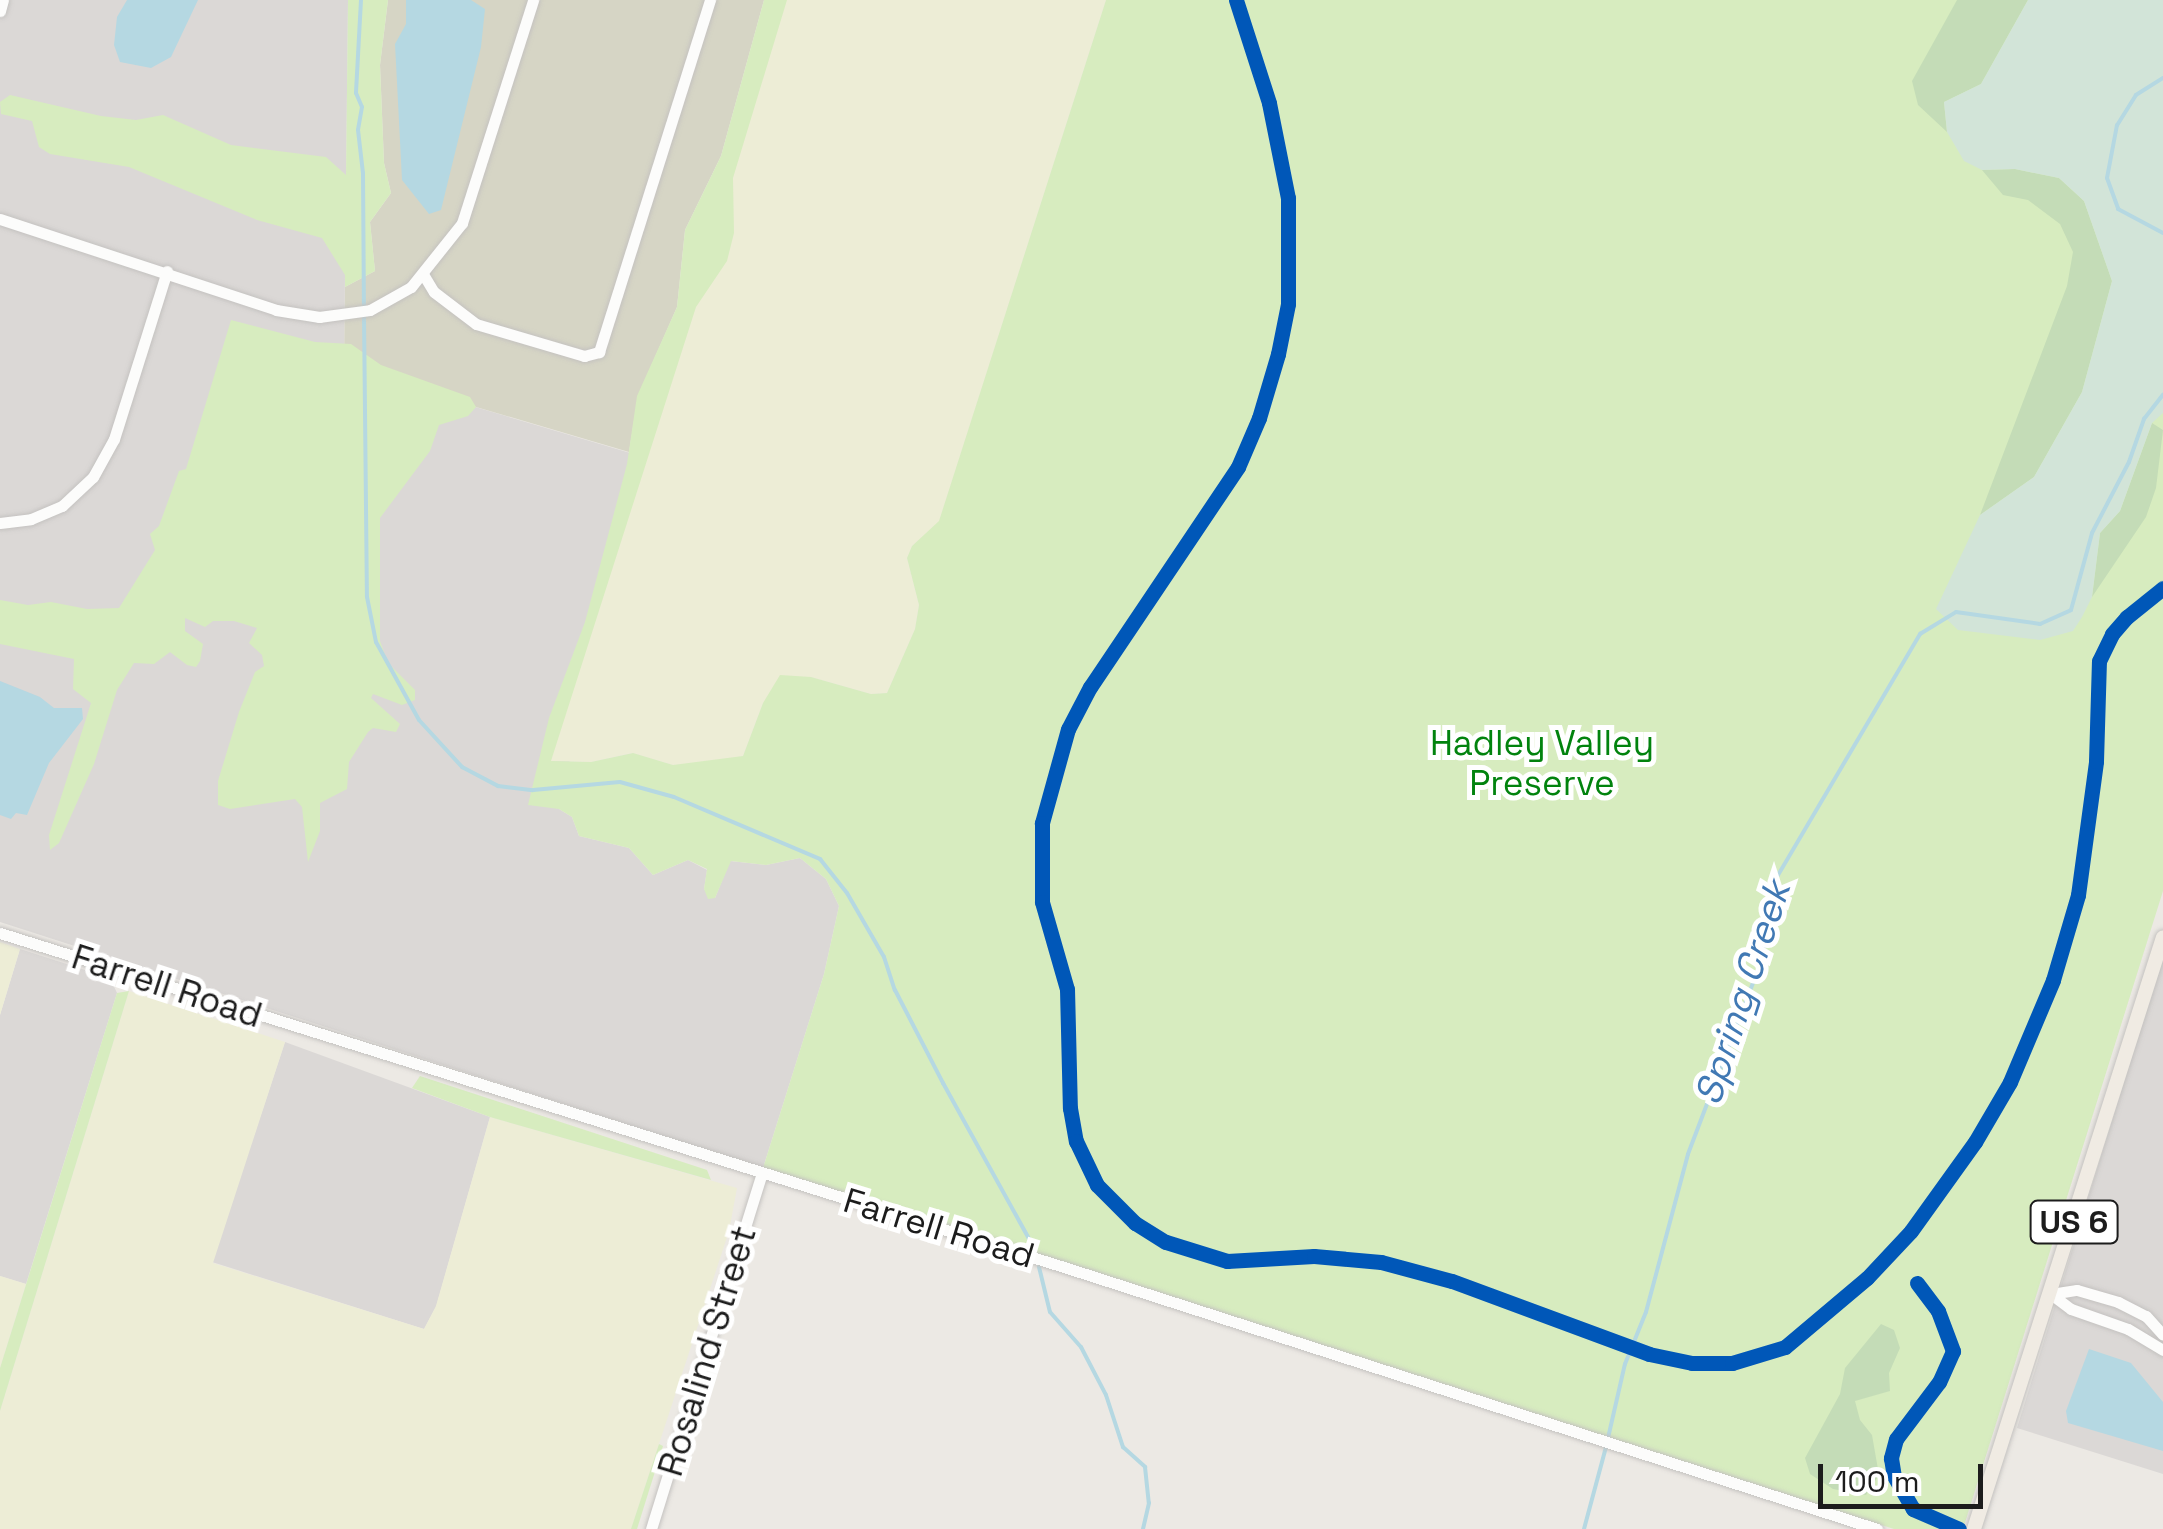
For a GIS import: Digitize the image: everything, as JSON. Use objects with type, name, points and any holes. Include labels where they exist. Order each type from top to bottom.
[{"type":"main road","name":"US 6","points":[[1974,1529],[2163,937]]},
{"type":"street","points":[[0,11],[3,0]]},
{"type":"street","points":[[0,219],[276,310],[319,317],[363,311],[395,298],[423,274],[462,223],[533,0]]},
{"type":"street","points":[[423,274],[434,292],[476,324],[584,356],[599,352],[710,0]]},
{"type":"street","points":[[0,523],[32,519],[62,506],[92,477],[114,439],[167,272]]},
{"type":"street","name":"Farrell Road","points":[[0,933],[1877,1529]]},
{"type":"street","name":"Rosalind Street","points":[[651,1529],[762,1174]]},
{"type":"street","points":[[2051,1294],[2077,1290],[2118,1302],[2146,1316],[2163,1335]]},
{"type":"street","points":[[2051,1294],[2071,1309],[2128,1329],[2163,1350]]},
{"type":"shaded area","points":[[0,0],[348,0],[344,368],[637,455],[559,809],[572,817],[579,836],[629,848],[653,875],[688,860],[707,870],[704,889],[715,898],[730,861],[766,865],[800,858],[826,879],[839,906],[824,974],[763,1168],[0,922]]},
{"type":"shaded area","points":[[388,0],[764,0],[721,156],[685,230],[677,307],[638,396],[629,452],[344,368],[345,287],[375,271],[370,222],[391,193],[384,163],[380,65]]},
{"type":"shaded area","points":[[20,949],[110,978],[117,993],[26,1284],[0,1276],[0,1015]]},
{"type":"shaded area","points":[[2163,956],[2163,1474],[2017,1428]]},
{"type":"shaded area","points":[[285,1042],[490,1117],[436,1307],[424,1329],[212,1262]]},
{"type":"green space","points":[[348,0],[388,0],[380,65],[384,163],[391,193],[370,222],[375,271],[345,287],[345,275],[322,238],[257,220],[129,167],[50,154],[39,147],[32,121],[1,114],[0,102],[10,95],[101,116],[136,120],[163,115],[231,145],[326,157],[346,175]]},
{"type":"green space","name":"Hadley Valley Preserve","points":[[764,0],[787,0],[733,178],[734,233],[727,261],[696,307],[551,761],[591,762],[633,753],[673,765],[743,756],[763,703],[780,675],[811,677],[871,694],[887,693],[915,629],[919,605],[907,558],[912,546],[939,521],[1106,0],[2163,0],[2163,891],[1963,1529],[1894,1529],[763,1168],[824,974],[839,906],[826,879],[800,858],[766,865],[731,861],[715,898],[708,899],[704,889],[707,869],[688,860],[653,875],[629,848],[579,836],[572,817],[559,809],[528,805],[549,718],[585,622],[627,464],[637,396],[677,307],[685,230],[721,156]]},
{"type":"green space","points":[[780,0],[1106,0],[939,522],[912,546],[907,558],[919,605],[915,629],[887,693],[871,694],[811,677],[763,703],[743,756],[718,762],[673,765],[632,753],[591,762],[542,761]]},
{"type":"green space","points":[[1957,0],[2028,0],[1981,84],[1944,102],[1947,132],[1918,105],[1912,81]]},
{"type":"green space","points":[[2028,0],[2163,0],[2163,413],[2152,423],[2120,511],[2100,533],[2092,597],[2082,617],[2073,631],[2040,640],[1958,630],[1936,609],[1980,515],[2034,477],[2082,392],[2112,281],[2084,201],[2059,178],[2015,169],[1982,170],[1964,161],[1947,132],[1944,102],[1981,84]]},
{"type":"green space","points":[[2015,169],[2059,178],[2084,201],[2112,281],[2082,392],[2034,477],[1980,515],[2067,286],[2073,252],[2060,224],[2028,200],[2003,195],[1982,170]]},
{"type":"green space","points":[[231,320],[315,342],[351,344],[381,365],[470,397],[476,407],[468,416],[439,425],[430,451],[380,518],[380,641],[388,663],[415,690],[415,700],[402,705],[373,694],[371,698],[400,724],[396,732],[373,728],[368,732],[349,762],[347,789],[320,803],[320,831],[308,862],[302,807],[295,799],[230,809],[218,805],[218,781],[239,712],[255,672],[264,666],[262,655],[249,643],[257,628],[234,621],[213,621],[205,627],[185,618],[185,631],[203,644],[200,661],[196,667],[187,665],[170,652],[154,664],[134,663],[117,690],[94,764],[59,843],[50,850],[49,835],[91,703],[73,689],[74,659],[0,644],[0,600],[28,605],[51,602],[87,609],[119,608],[155,550],[150,534],[159,526],[179,471],[186,469]]},
{"type":"green space","points":[[2152,423],[2163,430],[2156,488],[2146,517],[2092,597],[2100,533],[2120,511]]},
{"type":"green space","points":[[0,942],[20,949],[0,1015]]},
{"type":"green space","points":[[129,991],[285,1042],[213,1263],[424,1329],[436,1306],[490,1117],[737,1188],[729,1231],[631,1529],[0,1529],[0,1411]]},
{"type":"green space","points":[[129,991],[0,1411],[0,1368],[117,993]]},
{"type":"green space","points":[[420,1076],[707,1170],[711,1180],[490,1117],[412,1088]]},
{"type":"green space","points":[[0,1276],[26,1284],[0,1368]]},
{"type":"green space","points":[[1881,1324],[1894,1330],[1900,1348],[1889,1373],[1890,1391],[1855,1401],[1860,1420],[1872,1435],[1879,1475],[1866,1495],[1833,1489],[1810,1474],[1805,1458],[1840,1394],[1845,1368]]},
{"type":"green space","points":[[659,1444],[663,1446],[637,1529],[631,1529]]},
{"type":"water","points":[[127,0],[198,0],[171,57],[151,68],[120,62],[114,45],[117,17]]},
{"type":"water","points":[[406,0],[471,0],[485,9],[481,47],[441,210],[429,214],[402,180],[395,44],[406,24]]},
{"type":"water","points":[[0,681],[40,697],[54,708],[82,708],[83,719],[49,763],[27,815],[16,813],[11,819],[0,815]]},
{"type":"water","points":[[2089,1349],[2131,1363],[2163,1402],[2163,1451],[2068,1423],[2066,1411]]},
{"type":"waterway","points":[[361,0],[356,93],[362,107],[358,130],[363,173],[364,307]]},
{"type":"waterway","name":"Spring Creek","points":[[2163,78],[2136,95],[2117,125],[2107,178],[2118,209],[2163,233]]},
{"type":"waterway","points":[[364,316],[367,597],[376,642],[419,720],[462,767],[498,786],[533,790],[620,782],[674,797],[820,859],[847,893],[884,957],[895,990],[1034,1248]]},
{"type":"waterway","name":"Spring Creek","points":[[1608,1438],[1625,1364],[1646,1312],[1688,1154],[1762,959],[1771,887],[1920,634],[1956,612],[2040,624],[2071,610],[2092,533],[2129,462],[2144,419],[2163,395]]},
{"type":"waterway","points":[[1039,1267],[1050,1312],[1081,1347],[1106,1395],[1123,1447],[1145,1467],[1149,1503],[1143,1529]]},
{"type":"waterway","name":"Spring Creek","points":[[1584,1529],[1606,1447]]},
{"type":"cycle path","points":[[1236,0],[1269,103],[1288,198],[1288,304],[1278,354],[1259,418],[1238,467],[1090,687],[1068,729],[1042,823],[1042,902],[1067,989],[1070,1108],[1076,1141],[1097,1185],[1135,1223],[1166,1242],[1227,1261],[1314,1256],[1381,1262],[1452,1281],[1649,1354],[1692,1363],[1732,1363],[1785,1347],[1867,1278],[1911,1231],[1975,1142],[2010,1082],[2053,980],[2078,895],[2096,761],[2099,661],[2112,634],[2163,588]]},
{"type":"cycle path","points":[[1917,1283],[1938,1311],[1953,1351],[1939,1382],[1896,1439],[1891,1458],[1894,1476],[1913,1509],[1959,1529]]}]
